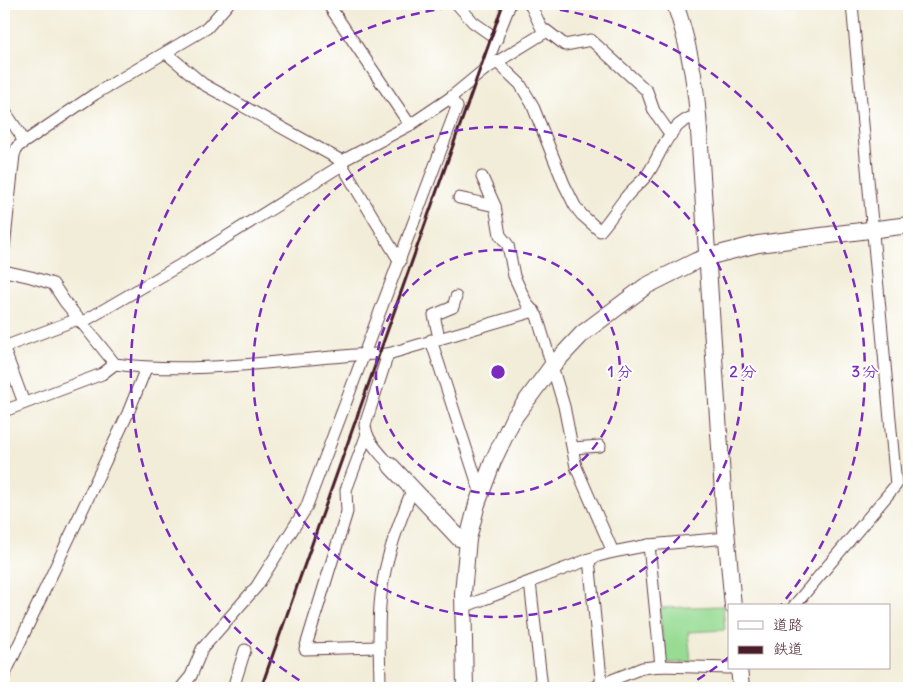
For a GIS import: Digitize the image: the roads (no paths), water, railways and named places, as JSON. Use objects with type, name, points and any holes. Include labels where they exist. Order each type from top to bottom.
[{"type":"street","points":[[4,248],[9,157],[17,147],[96,94],[207,28],[228,4]]},
{"type":"street","points":[[328,4],[410,125]]},
{"type":"street","points":[[457,4],[472,22],[497,39]]},
{"type":"street","points":[[484,70],[510,4]]},
{"type":"street","points":[[530,4],[544,33]]},
{"type":"street","points":[[675,4],[683,27],[692,66],[698,116],[733,604]]},
{"type":"street","points":[[796,604],[896,485],[852,4]]},
{"type":"street","points":[[24,404],[4,348],[80,321],[194,257],[342,163],[410,125],[450,98],[484,70],[544,33],[547,32],[566,45],[591,40],[647,91],[654,110],[671,135]]},
{"type":"street","points":[[166,53],[203,84],[342,163],[400,262]]},
{"type":"street","points":[[497,62],[520,84],[532,104],[564,184],[575,206],[582,215],[600,230],[609,222],[627,196],[648,174],[662,147],[678,126],[692,117],[698,116]]},
{"type":"street","points":[[181,688],[191,676],[202,649],[257,586],[306,508],[457,107],[450,98]]},
{"type":"street","points":[[4,110],[20,134],[23,142]]},
{"type":"street","points":[[482,176],[494,206],[500,235],[508,245],[514,276],[527,304],[537,316],[564,406],[576,467],[613,552]]},
{"type":"street","points":[[459,198],[494,206]]},
{"type":"street","points":[[465,688],[463,593],[468,539],[481,494],[493,461],[513,418],[552,366],[583,333],[646,286],[707,257],[758,244],[909,225]]},
{"type":"street","points":[[4,271],[53,284],[115,364],[146,368],[257,364],[363,354],[388,354],[534,311]]},
{"type":"street","points":[[456,297],[453,307],[434,315],[435,339],[481,494]]},
{"type":"street","points":[[388,354],[366,425],[367,434],[374,447],[460,538],[468,539]]},
{"type":"street","points":[[4,411],[102,374],[115,364]]},
{"type":"street","points":[[4,676],[9,652],[128,413],[146,368]]},
{"type":"street","points":[[367,434],[346,490],[347,512],[305,649],[379,647]]},
{"type":"street","points":[[573,448],[600,446]]},
{"type":"street","points":[[380,688],[381,596],[387,563],[397,529],[413,488]]},
{"type":"street","points":[[463,607],[589,559],[613,552],[649,545],[727,538]]},
{"type":"street","points":[[649,545],[661,666]]},
{"type":"street","points":[[589,559],[599,687],[642,668],[661,666],[728,668]]},
{"type":"street","points":[[530,582],[542,688]]},
{"type":"street","points":[[233,688],[245,650]]},
{"type":"street","points":[[739,670],[742,688]]},
{"type":"railway","points":[[261,688],[503,4]]}]
